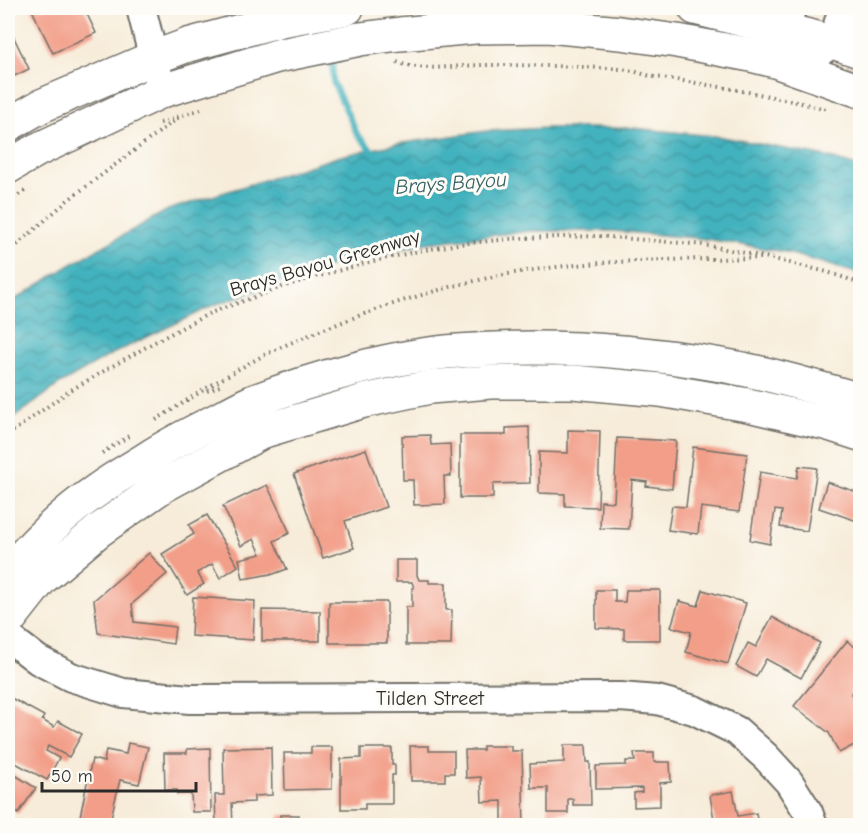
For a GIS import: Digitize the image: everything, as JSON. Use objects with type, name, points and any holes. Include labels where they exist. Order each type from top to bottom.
[{"type":"main road","points":[[8,125],[41,106],[188,45],[281,20],[347,8]]},
{"type":"main road","points":[[695,8],[788,19],[847,46]]},
{"type":"main road","points":[[17,178],[37,150],[171,104],[277,56],[360,39],[400,34],[475,27],[548,26],[620,33],[751,55],[861,91]]},
{"type":"main road","points":[[8,573],[61,518],[98,489],[178,440],[251,403],[320,379],[388,362],[457,351],[517,348],[584,349],[652,355],[722,365],[861,400]]},
{"type":"main road","points":[[8,621],[41,579],[98,531],[161,487],[264,431],[375,399],[430,387],[478,383],[573,382],[660,390],[748,405],[861,434]]},
{"type":"street","points":[[141,8],[153,58],[171,104]]},
{"type":"street","points":[[788,19],[796,68],[847,46],[843,8]]},
{"type":"street","name":"Tilden Street","points":[[8,637],[38,660],[70,677],[123,693],[190,699],[620,697],[657,700],[694,710],[737,731],[789,782],[808,812],[813,825]]},
{"type":"path","points":[[391,59],[407,66],[424,67],[554,66],[634,71],[652,77],[686,80],[792,101]]},
{"type":"path","points":[[8,254],[171,104],[206,108]]},
{"type":"path","points":[[153,126],[171,104]]},
{"type":"path","points":[[8,201],[17,178]]},
{"type":"path","name":"Brays Bayou Greenway","points":[[8,435],[69,391],[210,313],[288,285],[365,263],[458,244],[520,238],[598,236],[694,244],[770,258],[861,283]]},
{"type":"water","name":"Brays Bayou","points":[[633,128],[723,137],[827,157],[860,167],[860,274],[785,252],[707,239],[613,231],[530,231],[426,243],[320,269],[214,305],[112,354],[60,384],[8,422],[8,304],[72,264],[168,210],[341,156],[396,144],[487,131]]},
{"type":"building","points":[[31,8],[84,8],[96,33],[53,53]]},
{"type":"building","points":[[8,25],[29,69],[8,79]]},
{"type":"building","points":[[529,427],[530,483],[493,484],[493,498],[460,498],[460,435],[506,435],[506,428]]},
{"type":"building","points":[[568,430],[600,431],[598,507],[565,506],[565,494],[539,493],[539,452],[568,453]]},
{"type":"building","points":[[430,435],[431,445],[450,444],[451,476],[444,476],[445,504],[414,505],[413,480],[403,480],[402,436]]},
{"type":"building","points":[[617,438],[676,441],[672,489],[646,486],[647,482],[632,480],[629,529],[600,528],[601,501],[614,502]]},
{"type":"building","points":[[693,447],[747,454],[739,512],[701,507],[698,534],[668,530],[672,506],[686,507]]},
{"type":"building","points":[[366,449],[386,507],[345,521],[354,548],[323,558],[294,474]]},
{"type":"building","points":[[799,466],[817,468],[807,531],[780,527],[782,511],[775,510],[770,544],[750,540],[760,472],[797,478]]},
{"type":"building","points":[[827,482],[860,493],[860,522],[819,508]]},
{"type":"building","points":[[267,485],[290,533],[274,541],[287,569],[271,575],[243,579],[239,559],[261,554],[254,539],[241,546],[223,506]]},
{"type":"building","points":[[207,515],[238,566],[220,578],[212,564],[197,573],[204,584],[187,595],[162,554],[194,534],[189,525]]},
{"type":"building","points":[[149,553],[167,574],[132,604],[134,622],[175,627],[173,644],[98,633],[94,600]]},
{"type":"building","points":[[396,560],[417,560],[419,580],[429,580],[429,583],[446,583],[446,610],[452,610],[451,645],[406,645],[406,607],[412,607],[412,588],[414,588],[412,582],[396,582]]},
{"type":"building","points":[[596,590],[615,590],[615,602],[625,602],[626,590],[660,590],[660,640],[624,640],[624,629],[596,628]]},
{"type":"building","points":[[703,590],[746,603],[728,664],[686,652],[691,632],[671,627],[679,601],[698,606]]},
{"type":"building","points":[[193,597],[255,601],[253,640],[191,636]]},
{"type":"building","points":[[329,602],[387,602],[387,643],[329,643]]},
{"type":"building","points":[[262,610],[320,611],[320,641],[262,641]]},
{"type":"building","points":[[772,617],[820,643],[801,678],[766,659],[756,677],[736,666],[748,643],[756,647]]},
{"type":"building","points":[[847,641],[860,651],[860,682],[851,694],[860,708],[860,742],[839,753],[829,733],[794,706]]},
{"type":"building","points":[[11,698],[44,716],[42,720],[54,727],[58,721],[82,734],[69,757],[48,746],[46,751],[59,758],[47,780],[8,759],[8,704]]},
{"type":"building","points":[[128,743],[148,747],[139,784],[120,780],[109,826],[78,826],[92,759],[104,762],[106,750],[126,754]]},
{"type":"building","points":[[564,745],[586,745],[587,762],[590,762],[591,805],[573,805],[573,799],[568,799],[568,813],[548,813],[548,788],[531,788],[530,764],[564,762]]},
{"type":"building","points":[[410,746],[429,746],[429,751],[454,751],[454,773],[445,773],[445,781],[411,781]]},
{"type":"building","points":[[483,746],[511,746],[511,751],[522,751],[524,826],[502,826],[502,801],[482,802],[481,777],[466,778],[465,750],[483,750]]},
{"type":"building","points":[[271,747],[272,795],[254,796],[254,802],[232,803],[233,826],[216,826],[215,795],[224,795],[223,748]]},
{"type":"building","points":[[311,747],[332,747],[332,789],[285,790],[284,753],[311,753]]},
{"type":"building","points":[[210,748],[211,812],[192,812],[191,794],[177,794],[177,790],[165,790],[164,753],[187,753],[187,749]]},
{"type":"building","points":[[361,748],[392,748],[392,765],[395,765],[395,775],[392,775],[392,804],[365,804],[365,809],[341,809],[341,759],[361,758]]},
{"type":"building","points":[[634,753],[654,753],[654,762],[670,762],[671,782],[660,783],[660,806],[634,807],[634,793],[642,792],[642,788],[596,789],[596,766],[626,765],[626,761],[635,761]]},
{"type":"building","points":[[12,773],[36,788],[18,814],[8,803],[8,780]]},
{"type":"building","points":[[733,791],[738,816],[756,813],[758,826],[715,826],[710,795]]},
{"type":"building","points":[[280,815],[299,815],[299,826],[280,826]]},
{"type":"waterway","points":[[332,56],[333,82],[357,134],[375,154]]}]
